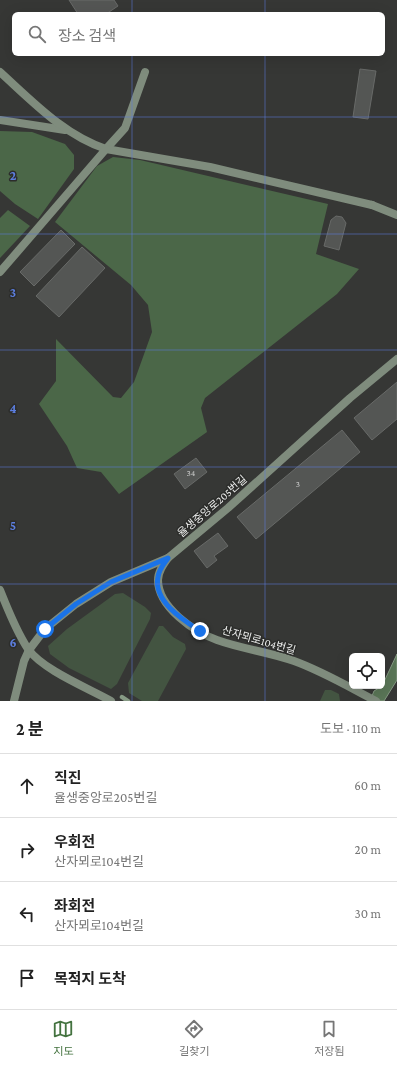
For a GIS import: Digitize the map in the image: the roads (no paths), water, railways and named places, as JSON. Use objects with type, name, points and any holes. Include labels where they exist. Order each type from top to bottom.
[{"type":"street","points":[[0,72],[65,130],[106,150],[210,168],[372,205],[397,215]]},
{"type":"street","points":[[0,272],[125,128],[145,72]]},
{"type":"street","points":[[0,120],[65,130]]},
{"type":"street","name":"율생중앙로205번길","points":[[14,701],[24,661],[29,650],[45,629],[76,604],[111,582],[168,558],[228,508],[350,398],[397,359]]},
{"type":"street","name":"산자뫼로104번길","points":[[168,558],[160,569],[157,578],[159,589],[164,600],[185,622],[216,640],[294,661],[312,668],[376,701]]},
{"type":"street","points":[[0,590],[18,631],[29,650],[46,666],[111,701]]},
{"type":"waterway","points":[[122,697],[128,701]]}]
